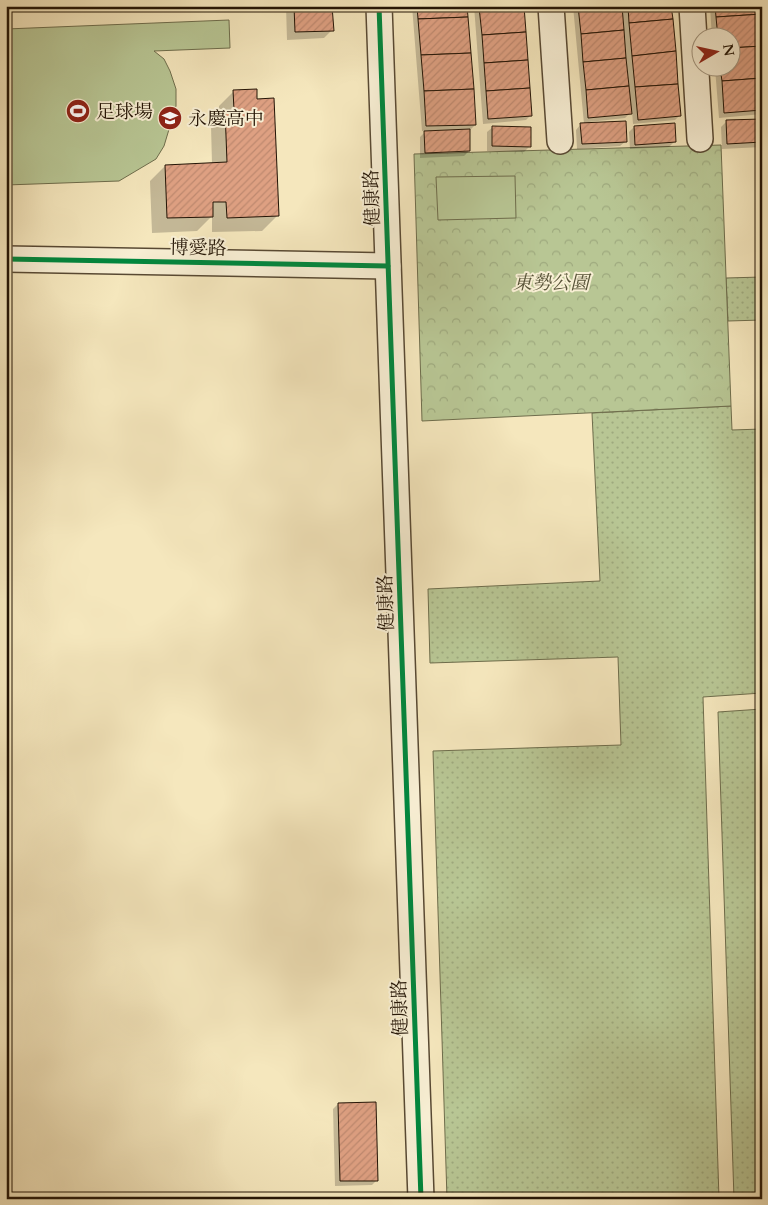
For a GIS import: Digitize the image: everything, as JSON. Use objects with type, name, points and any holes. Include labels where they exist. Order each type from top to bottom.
[{"type":"street","name":"健康路","points":[[379,6],[421,1199]]},
{"type":"street","points":[[551,6],[560,141]]},
{"type":"street","points":[[692,6],[700,139]]},
{"type":"street","name":"博愛路","points":[[6,259],[388,266]]},
{"type":"green space","points":[[229,20],[230,48],[154,51],[164,59],[176,89],[176,106],[164,146],[156,159],[119,181],[6,185],[6,29]]},
{"type":"green space","name":"東勢公園","points":[[721,145],[731,406],[422,421],[414,154]]},
{"type":"green space","points":[[515,176],[516,218],[438,220],[436,177]]},
{"type":"green space","points":[[762,277],[762,320],[728,321],[726,278]]},
{"type":"green space","points":[[731,406],[732,430],[762,429],[762,693],[703,697],[719,1199],[447,1199],[433,751],[621,745],[618,657],[430,663],[428,589],[600,581],[592,413]]},
{"type":"green space","points":[[762,709],[762,1199],[734,1199],[718,712]]},
{"type":"building","points":[[294,6],[332,6],[334,31],[295,32]]},
{"type":"building","points":[[417,6],[467,6],[468,17],[418,19]]},
{"type":"building","points":[[524,6],[526,32],[482,35],[479,7]]},
{"type":"building","points":[[578,6],[622,6],[624,30],[581,34]]},
{"type":"building","points":[[628,6],[671,6],[673,19],[629,23]]},
{"type":"building","points":[[715,6],[762,6],[762,14],[716,17]]},
{"type":"building","points":[[762,14],[762,46],[740,47],[740,28],[717,28],[716,17]]},
{"type":"building","points":[[468,17],[471,53],[421,55],[418,19]]},
{"type":"building","points":[[673,19],[676,51],[632,56],[629,23]]},
{"type":"building","points":[[624,30],[626,58],[583,62],[581,34]]},
{"type":"building","points":[[526,32],[528,60],[484,63],[482,35]]},
{"type":"building","points":[[762,46],[762,78],[722,81],[722,78],[740,78],[740,47]]},
{"type":"building","points":[[676,51],[678,84],[635,87],[632,56]]},
{"type":"building","points":[[471,53],[474,89],[424,91],[421,55]]},
{"type":"building","points":[[626,58],[629,86],[586,90],[583,62]]},
{"type":"building","points":[[528,60],[530,88],[486,91],[484,63]]},
{"type":"building","points":[[762,78],[762,110],[724,113],[722,81]]},
{"type":"building","points":[[678,84],[681,116],[638,120],[635,87]]},
{"type":"building","points":[[629,86],[632,114],[588,118],[586,90]]},
{"type":"building","points":[[530,88],[532,116],[488,119],[486,91]]},
{"type":"building","points":[[257,89],[257,99],[274,98],[279,216],[227,218],[226,202],[213,202],[213,217],[167,218],[165,165],[227,162],[225,110],[234,110],[233,90]]},
{"type":"building","points":[[474,89],[476,125],[426,126],[424,91]]},
{"type":"building","points":[[762,119],[762,142],[727,144],[726,120]]},
{"type":"building","points":[[626,121],[627,142],[582,144],[580,123]]},
{"type":"building","points":[[675,123],[676,142],[635,145],[634,126]]},
{"type":"building","points":[[492,126],[531,127],[531,147],[492,146]]},
{"type":"building","points":[[470,129],[470,151],[425,153],[424,131]]},
{"type":"building","points":[[376,1102],[378,1181],[340,1181],[338,1103]]},
{"type":"cycle path","points":[[379,6],[421,1199]]},
{"type":"cycle path","points":[[6,259],[388,266]]},
{"type":"place","name":"足球場","points":[[78,111]]},
{"type":"place","name":"永慶高中","points":[[170,118]]}]
